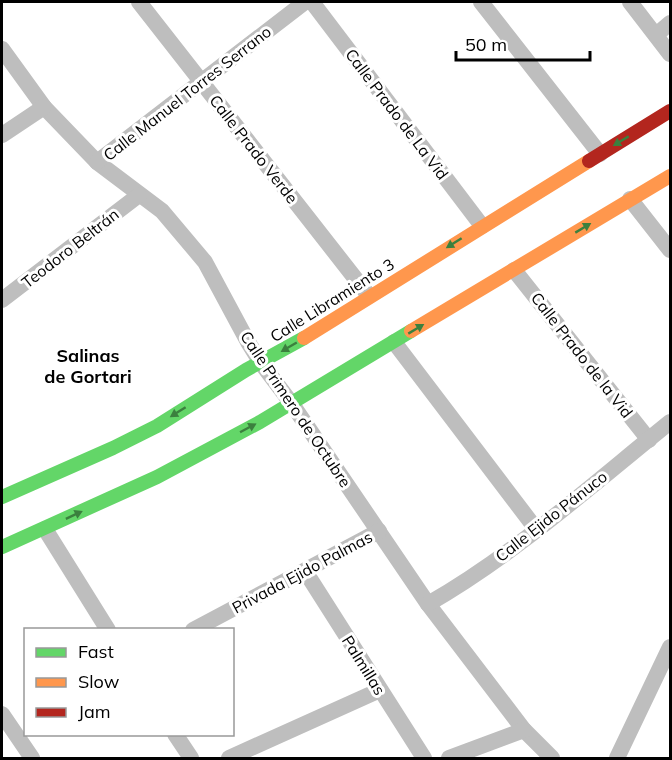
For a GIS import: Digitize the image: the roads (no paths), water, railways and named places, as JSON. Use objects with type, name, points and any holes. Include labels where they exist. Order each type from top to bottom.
[{"type":"street","name":"Calle Prado Verde","points":[[139,2],[369,296]]},
{"type":"street","name":"Calle Manuel Torres Serrano","points":[[97,162],[305,2]]},
{"type":"street","name":"Calle Prado de La Vid","points":[[312,2],[482,226]]},
{"type":"street","points":[[481,2],[600,154]]},
{"type":"street","points":[[630,2],[670,54]]},
{"type":"street","points":[[656,35],[670,23]]},
{"type":"street","name":"Calle Primero de Octubre","points":[[2,49],[44,107],[97,162],[162,211],[205,262],[261,363],[292,404],[428,604],[524,730],[552,759]]},
{"type":"street","points":[[2,135],[44,107]]},
{"type":"street","name":"Calle Libramiento 3","points":[[2,496],[139,435],[261,363],[670,111]]},
{"type":"street","points":[[2,547],[157,477],[292,404],[670,176]]},
{"type":"street","name":"Teodoro Beltrán","points":[[2,300],[139,195]]},
{"type":"street","points":[[630,199],[670,250]]},
{"type":"street","name":"Calle Prado de la Vid","points":[[514,270],[649,440]]},
{"type":"street","points":[[394,342],[536,529]]},
{"type":"street","name":"Calle Ejido Pánuco","points":[[428,604],[455,588],[536,529],[670,422]]},
{"type":"street","points":[[45,529],[107,628]]},
{"type":"street","name":"Privada Ejido Palmas","points":[[197,628],[380,531]]},
{"type":"street","name":"Palmillas","points":[[305,571],[424,759]]},
{"type":"street","points":[[617,759],[670,647]]},
{"type":"street","points":[[229,759],[380,690]]},
{"type":"street","points":[[3,720],[32,759]]},
{"type":"street","points":[[449,759],[524,730]]},
{"type":"street","points":[[176,736],[191,759]]},
{"type":"district","name":"Salinas de Gortari","points":[[88,366]]}]
